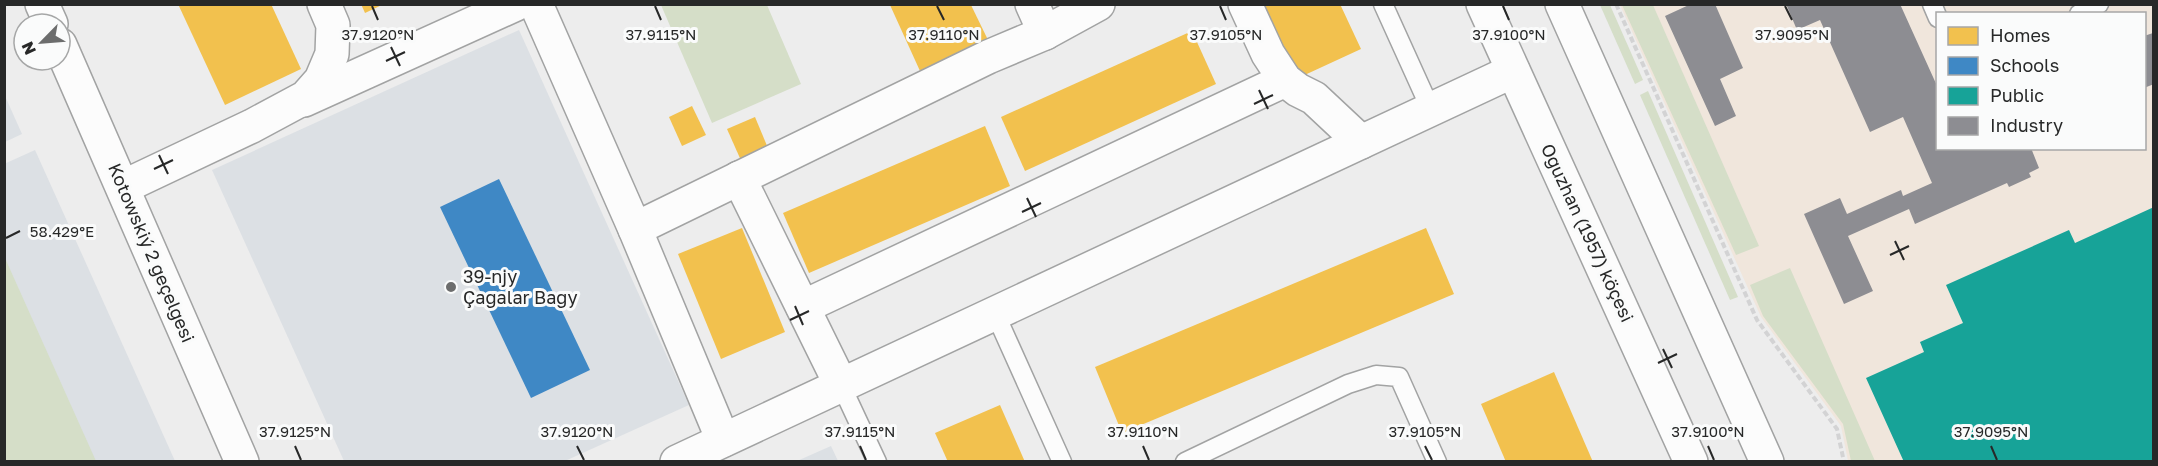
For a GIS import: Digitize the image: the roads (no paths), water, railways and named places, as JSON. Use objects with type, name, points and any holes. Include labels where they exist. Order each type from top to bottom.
[{"type":"street","points":[[123,186],[252,126],[306,97],[321,80],[332,54],[333,25],[324,4]]},
{"type":"street","points":[[278,112],[516,4]]},
{"type":"street","points":[[536,4],[723,440]]},
{"type":"street","points":[[634,229],[988,57],[1038,19],[1098,4]]},
{"type":"street","points":[[1245,4],[1268,54],[1285,80],[1314,98],[1361,142]]},
{"type":"street","name":"Oguzhan (1957) köçesi","points":[[1483,4],[1691,462]]},
{"type":"street","points":[[1562,4],[1767,462]]},
{"type":"street","points":[[677,462],[1513,71]]},
{"type":"street","name":"Kotowskiý 2 geçelgesi","points":[[72,72],[242,462]]},
{"type":"street","points":[[803,307],[1285,80]]},
{"type":"street","points":[[739,178],[841,385]]},
{"type":"lane","points":[[1383,4],[1431,110]]},
{"type":"lane","points":[[2083,12],[2100,4]]},
{"type":"lane","points":[[995,313],[1062,462]]},
{"type":"lane","points":[[1185,462],[1348,384],[1376,375],[1399,377],[1437,462]]},
{"type":"lane","points":[[841,385],[877,462]]},
{"type":"place","name":"39-njy Çagalar Bagy","points":[[451,287]]}]
